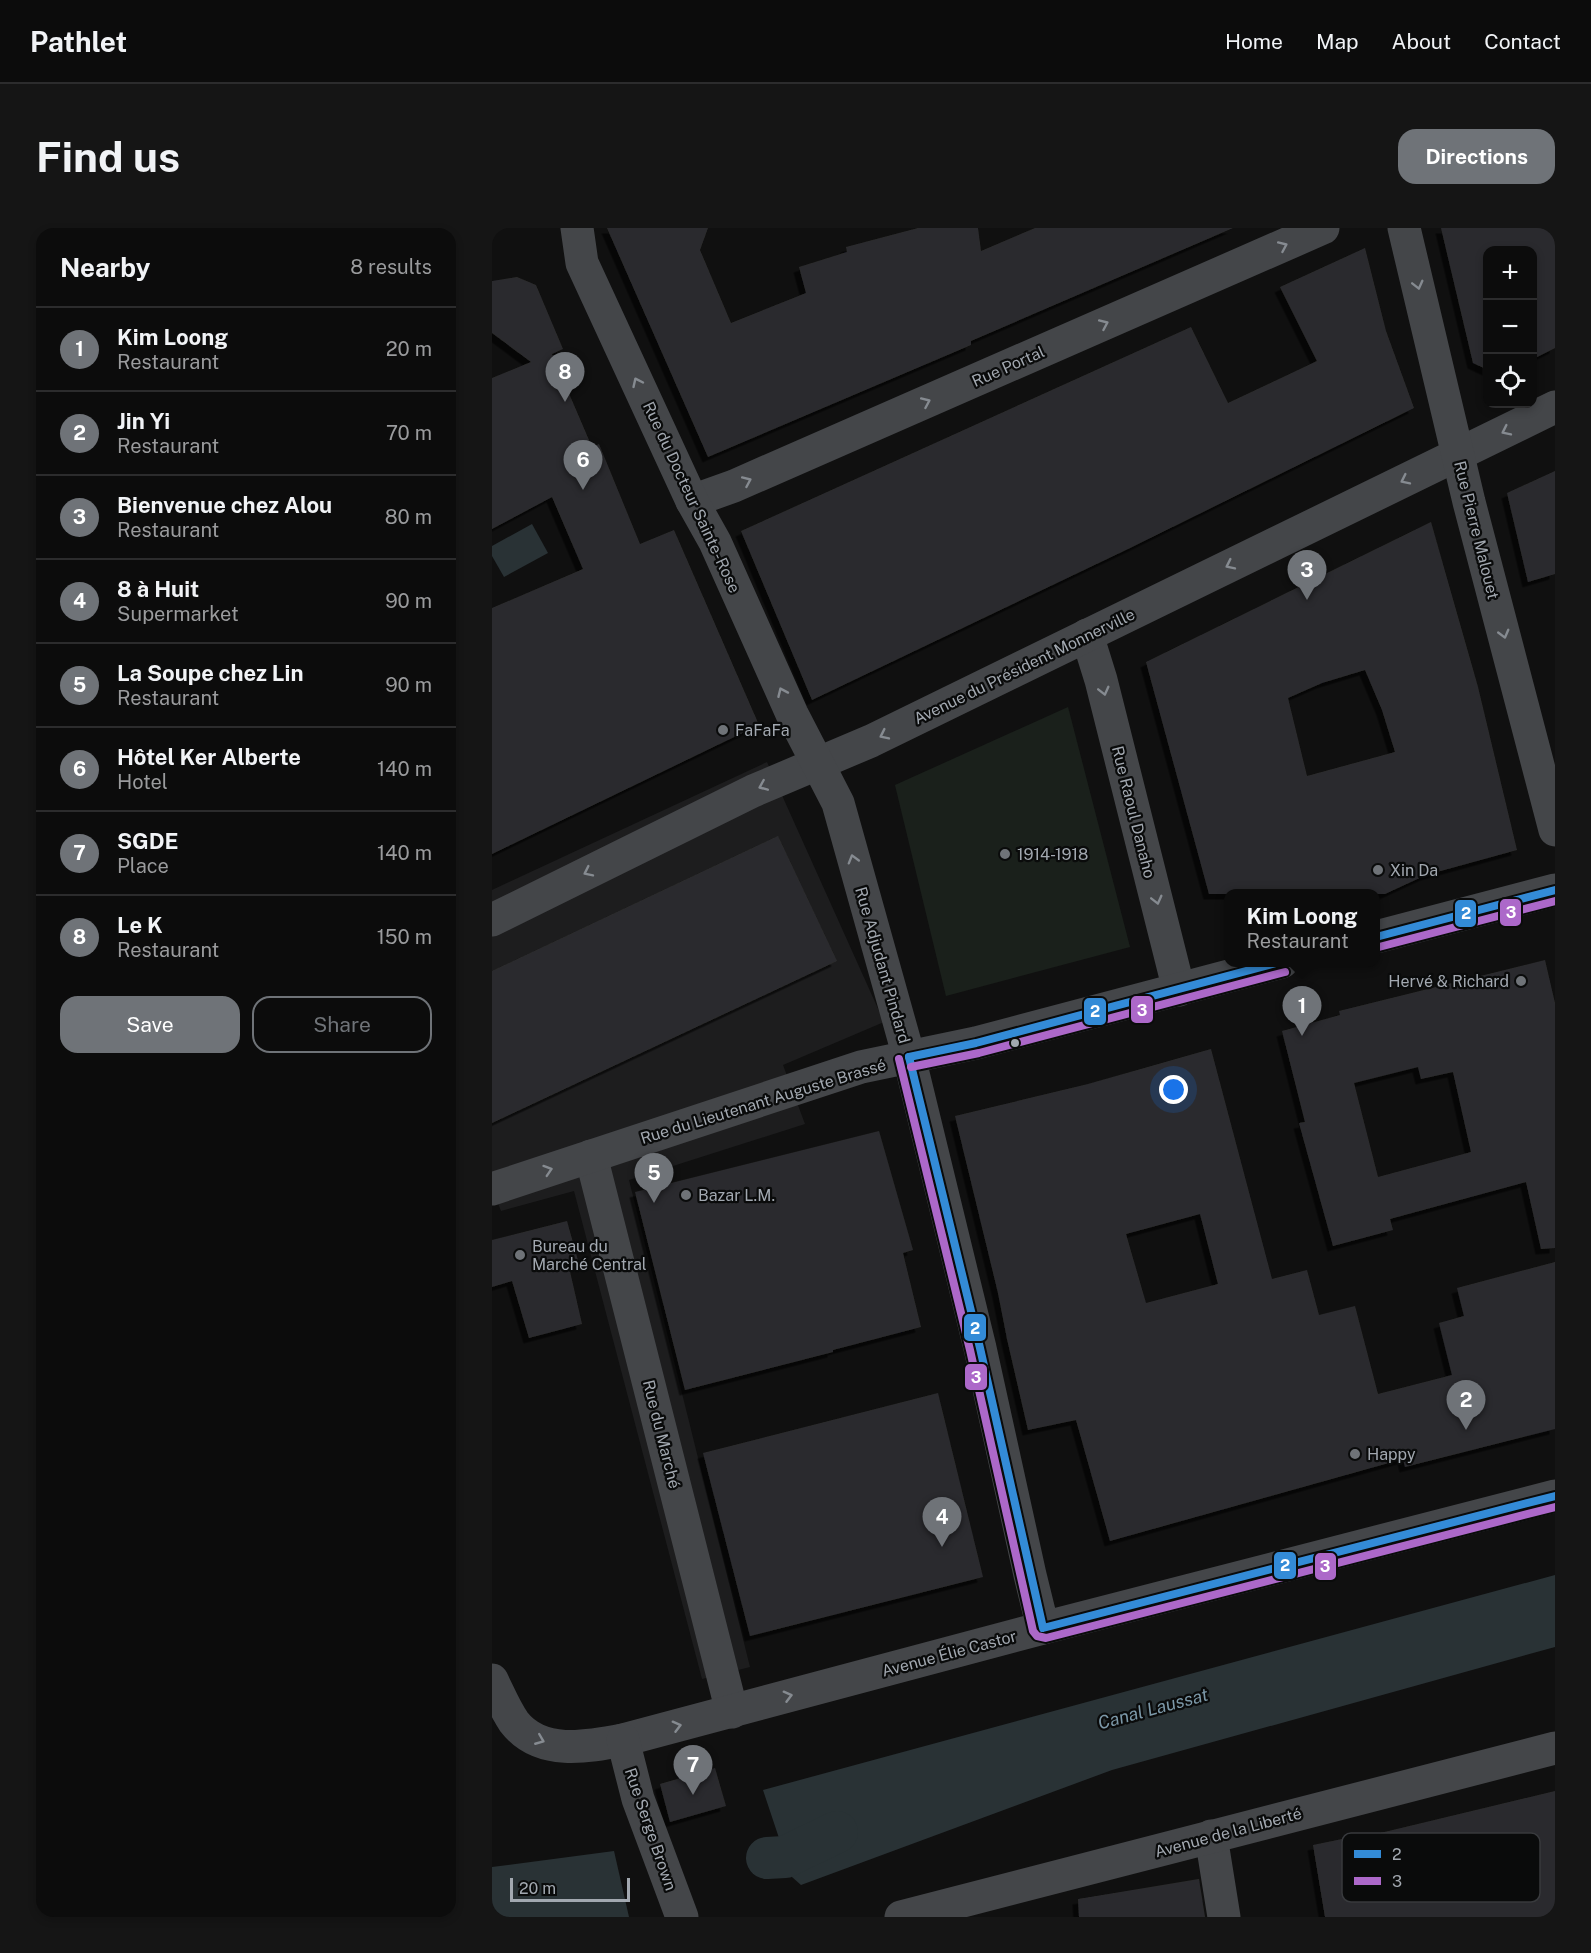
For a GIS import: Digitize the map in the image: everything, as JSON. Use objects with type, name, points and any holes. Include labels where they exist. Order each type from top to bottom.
[{"type":"street","name":"Rue du Docteur Sainte-Rose","points":[[577,228],[582,263],[817,763]]},
{"type":"street","name":"Rue Portal","points":[[692,501],[734,486],[1323,228]]},
{"type":"street","name":"Rue Pierre Malouet","points":[[1404,228],[1458,455],[1555,830]]},
{"type":"street","name":"Avenue du Président Monnerville","points":[[492,920],[753,790],[871,741],[1555,407]]},
{"type":"street","name":"Rue Raoul Danaho","points":[[1087,635],[1101,680],[1179,990]]},
{"type":"street","name":"Rue Adjudant Pindard","points":[[817,763],[838,803],[909,1057],[980,1348],[1029,1575],[1043,1628]]},
{"type":"street","points":[[1380,936],[1555,890]]},
{"type":"street","name":"Rue du Lieutenant Auguste Brassé","points":[[492,1188],[861,1067],[976,1044],[1267,967]]},
{"type":"street","name":"Rue du Marché","points":[[591,1156],[732,1712]]},
{"type":"street","name":"Avenue Élie Castor","points":[[492,1680],[500,1717],[548,1744],[588,1747],[732,1712],[1043,1628],[1555,1497]]},
{"type":"street","name":"Rue Serge Brown","points":[[623,1740],[638,1799],[682,1917]]},
{"type":"street","name":"Avenue de la Liberté","points":[[901,1917],[1555,1748]]},
{"type":"street","points":[[1211,1836],[1224,1917]]},
{"type":"shaded area","points":[[1068,707],[1130,947],[946,996],[895,785]]},
{"type":"shaded area","points":[[767,762],[884,1022],[783,1065],[805,1124],[629,1180],[750,1667],[702,1679],[574,1191],[501,1211],[492,1188],[492,890]]},
{"type":"water","points":[[532,524],[548,553],[504,577],[492,556],[492,546]]},
{"type":"water","points":[[1555,1575],[1555,1647],[1112,1770],[801,1885],[792,1877],[763,1790]]},
{"type":"water","points":[[614,1851],[629,1917],[492,1917],[492,1867]]},
{"type":"building","points":[[607,228],[708,228],[700,250],[731,323],[806,293],[799,267],[847,252],[846,247],[918,228],[978,228],[981,251],[1035,228],[1233,228],[971,341],[971,345],[708,457]]},
{"type":"building","points":[[1441,228],[1555,228],[1555,348],[1537,357],[1537,246],[1483,246],[1483,368],[1473,363]]},
{"type":"building","points":[[1365,248],[1386,331],[1414,408],[1128,549],[812,700],[741,531],[1191,327],[1228,403],[1317,361],[1280,287]]},
{"type":"building","points":[[517,277],[536,285],[563,349],[552,354],[592,447],[599,444],[640,544],[674,530],[759,725],[492,854],[492,608],[583,569],[552,497],[492,529],[492,378],[531,362],[492,333],[492,281]]},
{"type":"building","points":[[1555,471],[1555,574],[1528,582],[1507,493]]},
{"type":"building","points":[[1431,522],[1478,687],[1517,850],[1426,875],[1385,894],[1380,894],[1380,889],[1224,889],[1224,894],[1209,894],[1146,662]],"holes":[[[1365,670],[1382,710],[1395,752],[1307,776],[1288,698],[1322,683]]]},
{"type":"building","points":[[778,836],[837,961],[492,1123],[492,971]]},
{"type":"building","points":[[1545,960],[1555,1003],[1555,1248],[1541,1249],[1526,1182],[1390,1219],[1393,1230],[1333,1246],[1299,1123],[1305,1122],[1282,1031],[1340,1015],[1339,1011]],"holes":[[[1418,1067],[1421,1079],[1453,1072],[1471,1152],[1378,1177],[1354,1083]]]},
{"type":"building","points":[[1211,1049],[1272,1279],[1307,1270],[1319,1315],[1355,1306],[1378,1394],[1452,1375],[1439,1323],[1464,1316],[1457,1288],[1555,1262],[1555,1429],[1405,1467],[1403,1459],[1110,1541],[1076,1420],[1028,1430],[998,1293],[955,1116],[1088,1084]],"holes":[[[1200,1214],[1218,1284],[1146,1303],[1126,1234]]]},
{"type":"building","points":[[879,1131],[913,1250],[903,1253],[921,1327],[685,1390],[635,1192]]},
{"type":"building","points":[[567,1221],[579,1264],[569,1267],[582,1324],[529,1338],[512,1281],[492,1287],[492,1240]]},
{"type":"building","points":[[938,1393],[983,1577],[750,1636],[703,1453]]},
{"type":"building","points":[[715,1768],[726,1806],[670,1822],[660,1784]]},
{"type":"building","points":[[1555,1791],[1555,1917],[1325,1917],[1313,1845],[1342,1839],[1342,1902],[1540,1902],[1540,1833],[1380,1833]]},
{"type":"building","points":[[1199,1879],[1205,1917],[1079,1917],[1078,1899]]},
{"type":"waterway","name":"Canal Laussat","points":[[767,1858],[785,1857],[837,1832]]},
{"type":"transit line","name":"2","points":[[1380,936],[1555,890]]},
{"type":"transit line","name":"3","points":[[1380,947],[1555,901]]},
{"type":"transit line","name":"2","points":[[909,1057],[976,1043],[1261,967]]},
{"type":"transit line","name":"3","points":[[911,1067],[979,1053],[1285,972]]},
{"type":"transit line","name":"2","points":[[909,1057],[980,1348],[1043,1628],[1555,1496]]},
{"type":"transit line","name":"3","points":[[899,1059],[970,1350],[1033,1631],[1037,1636],[1046,1638],[1555,1507]]},
{"type":"place","name":"Le K","points":[[565,402]]},
{"type":"place","name":"Hôtel Ker Alberte","points":[[583,490]]},
{"type":"place","name":"Bienvenue chez Alou","points":[[1307,600]]},
{"type":"place","name":"FaFaFa","points":[[723,730]]},
{"type":"place","name":"1914-1918","points":[[1005,854]]},
{"type":"place","name":"Xin Da","points":[[1378,870]]},
{"type":"place","name":"Hervé & Richard","points":[[1521,981]]},
{"type":"place","name":"Kim Loong","points":[[1302,1036]]},
{"type":"place","name":"Bazar L.M.","points":[[686,1195]]},
{"type":"place","name":"La Soupe chez Lin","points":[[654,1203]]},
{"type":"place","name":"Bureau du Marché Central","points":[[520,1255]]},
{"type":"place","name":"Jin Yi","points":[[1466,1430]]},
{"type":"place","name":"Happy","points":[[1355,1454]]},
{"type":"place","name":"8 à Huit","points":[[942,1547]]},
{"type":"place","name":"SGDE","points":[[693,1795]]}]
